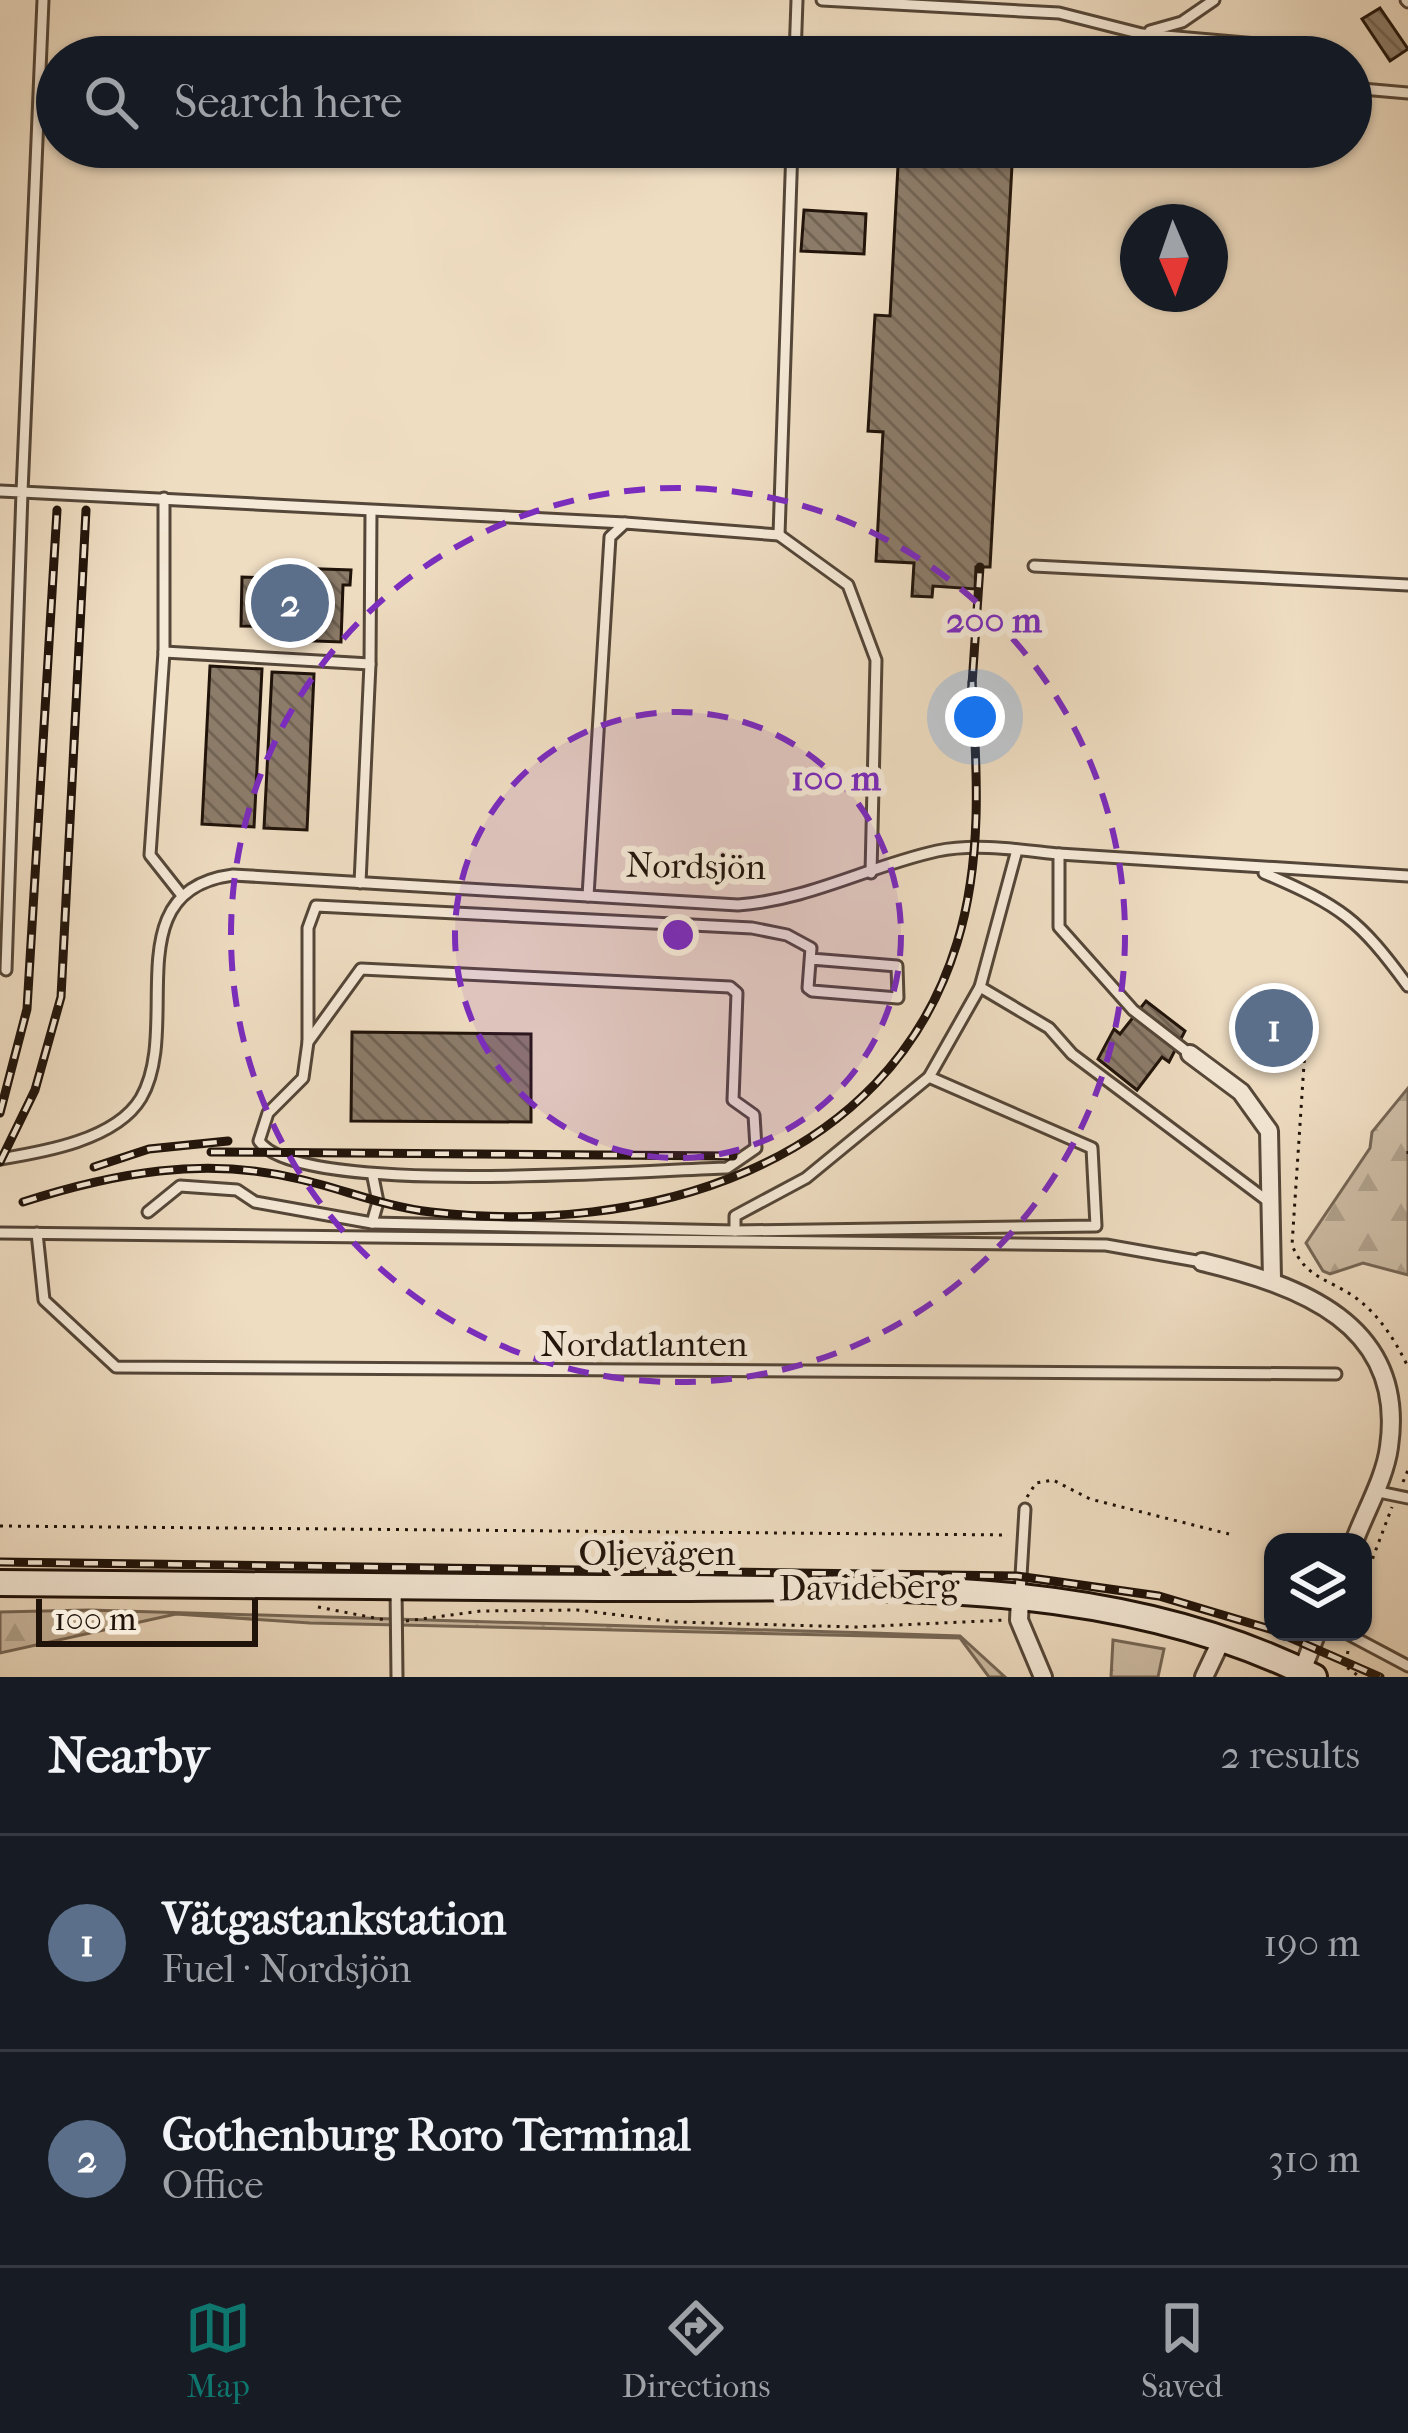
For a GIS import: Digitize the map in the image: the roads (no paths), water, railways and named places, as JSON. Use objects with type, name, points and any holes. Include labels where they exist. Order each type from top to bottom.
[{"type":"street","points":[[1190,1054],[1258,1110],[1269,1131],[1272,1279]]},
{"type":"street","points":[[1202,1262],[1272,1279],[1321,1300],[1368,1348],[1391,1402],[1389,1450],[1358,1533]]},
{"type":"street","name":"Oljevägen","points":[[0,1583],[892,1590],[1020,1609],[1072,1603],[1213,1660],[1308,1674],[1315,1641]]},
{"type":"street","points":[[1020,1609],[1043,1677]]},
{"type":"lane","points":[[41,36],[43,0]]},
{"type":"lane","points":[[796,36],[797,0]]},
{"type":"lane","points":[[822,0],[1059,13],[1165,36]]},
{"type":"lane","points":[[1142,34],[1182,22],[1214,0]]},
{"type":"lane","points":[[1372,90],[1408,93]]},
{"type":"lane","points":[[6,970],[36,164]]},
{"type":"lane","points":[[778,535],[791,168]]},
{"type":"lane","points":[[0,491],[778,535],[848,585],[876,660],[871,873]]},
{"type":"lane","points":[[0,1159],[38,1153],[85,1137],[131,1110],[141,1097],[151,1058],[161,936],[180,893],[150,855],[164,652],[164,499]]},
{"type":"lane","points":[[360,883],[371,512]]},
{"type":"lane","points":[[587,896],[610,537],[600,522]]},
{"type":"lane","points":[[610,537],[626,523]]},
{"type":"lane","points":[[1034,566],[1408,585]]},
{"type":"lane","points":[[164,652],[370,664]]},
{"type":"lane","points":[[735,1231],[735,1216],[806,1178],[929,1077],[980,987],[1017,850]]},
{"type":"lane","name":"Nordsjön","points":[[180,893],[207,878],[233,875],[738,905],[782,902],[935,851],[1017,850],[1408,876]]},
{"type":"lane","points":[[1059,854],[1059,927],[1133,1010],[1190,1054]]},
{"type":"lane","points":[[1253,869],[1312,894],[1367,930],[1408,986]]},
{"type":"lane","points":[[308,1042],[361,970],[721,983],[736,993],[733,1100],[754,1115],[759,1127],[757,1148],[727,1168],[373,1177],[281,1160],[259,1141],[268,1113],[303,1078],[308,1042],[308,928],[316,905],[752,928],[788,935],[811,948],[811,959],[812,991],[898,998],[897,966],[811,959]]},
{"type":"lane","points":[[980,987],[1049,1028],[1072,1054],[1273,1206]]},
{"type":"lane","points":[[148,1212],[180,1186],[237,1190],[255,1202],[372,1223],[735,1231],[1096,1226],[1092,1148],[929,1077]]},
{"type":"lane","points":[[372,1223],[378,1202],[373,1177]]},
{"type":"lane","points":[[0,1233],[1106,1245],[1202,1262]]},
{"type":"lane","name":"Nordatlanten","points":[[38,1233],[44,1300],[116,1367],[1336,1374]]},
{"type":"lane","points":[[1374,1491],[1403,1497]]},
{"type":"lane","points":[[1020,1609],[1025,1509]]},
{"type":"lane","points":[[396,1587],[397,1677]]},
{"type":"lane","points":[[1361,1641],[1408,1666]]},
{"type":"railway","points":[[0,1113],[27,1009],[57,510]]},
{"type":"railway","points":[[0,1162],[35,1090],[61,997],[86,510]]},
{"type":"railway","points":[[971,699],[980,567]]},
{"type":"railway","points":[[23,1202],[125,1176],[229,1169],[299,1179],[431,1212],[511,1217],[592,1212],[672,1197],[747,1171],[816,1134],[875,1084],[923,1020],[957,943],[974,846],[972,682]]},
{"type":"railway","points":[[94,1167],[149,1149],[228,1141]]},
{"type":"railway","points":[[211,1152],[733,1156]]},
{"type":"railway","points":[[0,1562],[1017,1576],[1159,1596],[1264,1627]]},
{"type":"railway","points":[[1298,1641],[1380,1677]]},
{"type":"place","name":"Gothenburg Roro Terminal","points":[[290,603]]},
{"type":"place","name":"Vätgastankstation","points":[[1274,1028]]}]
